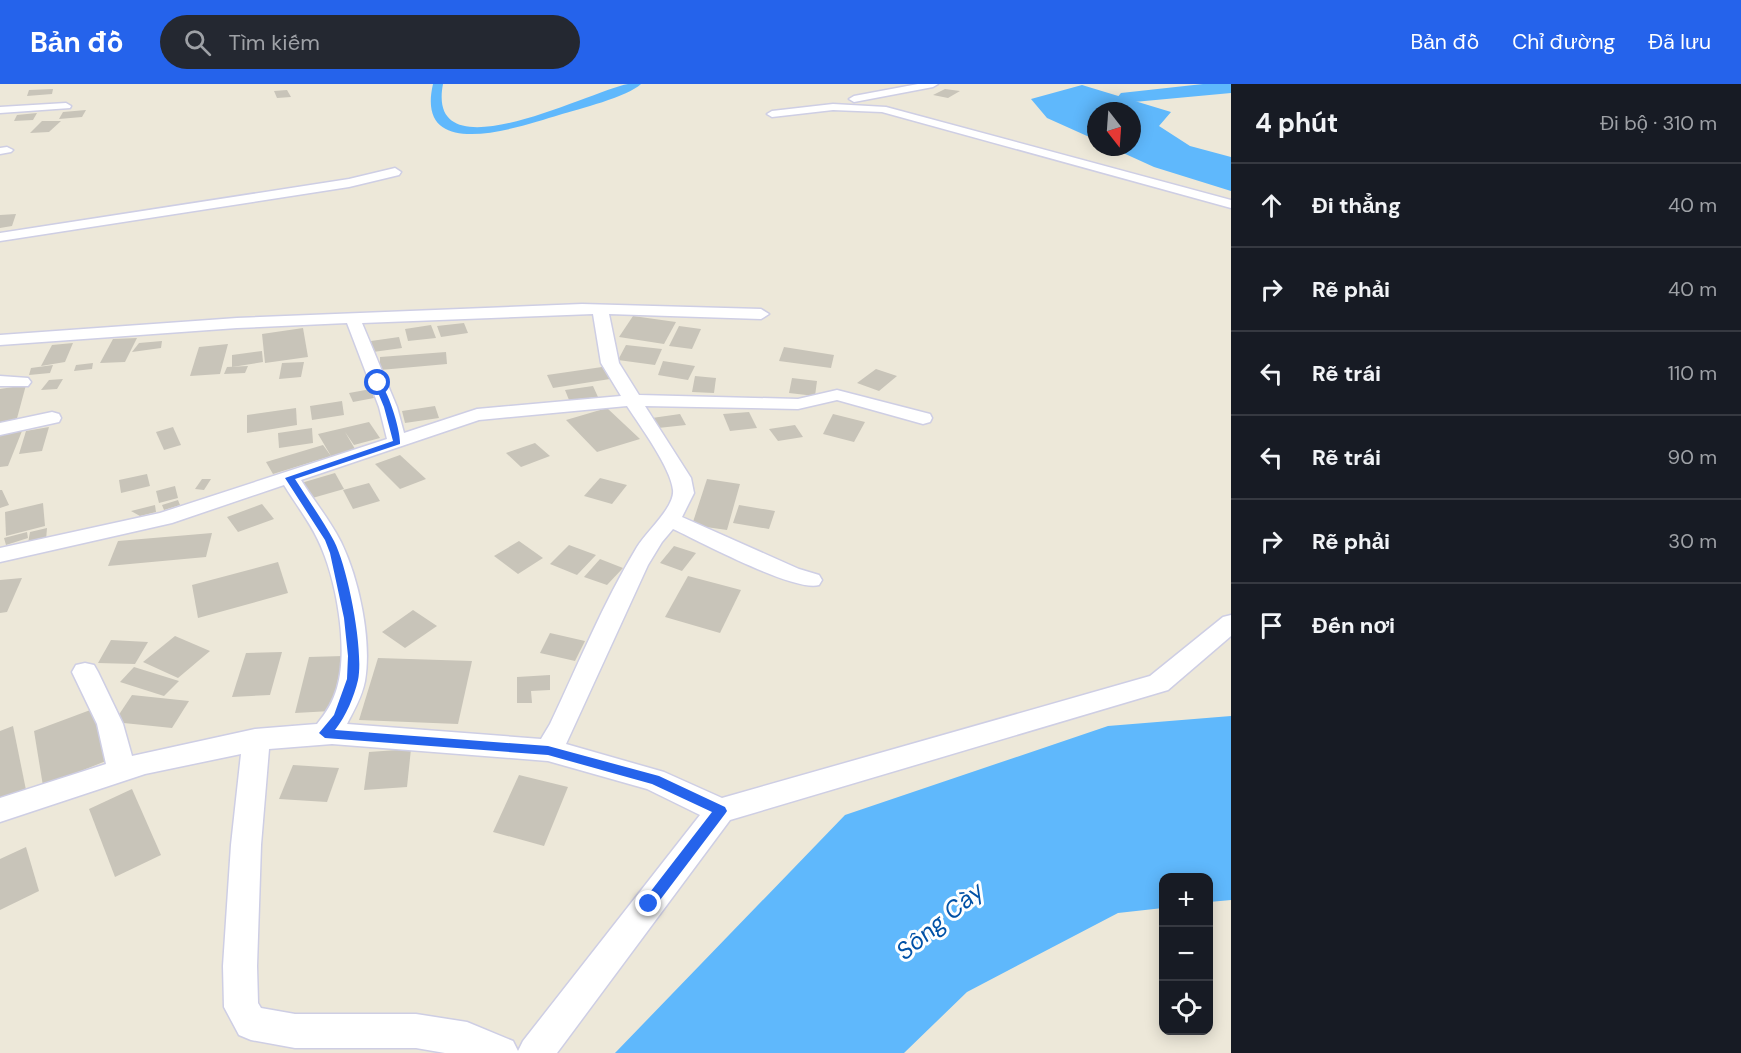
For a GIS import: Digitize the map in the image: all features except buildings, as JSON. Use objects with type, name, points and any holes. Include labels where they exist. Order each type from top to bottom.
[{"type":"street","points":[[833,107],[850,100],[933,84]]},
{"type":"street","points":[[0,110],[66,106]]},
{"type":"street","points":[[772,114],[833,107],[868,107],[892,111],[1231,204]]},
{"type":"street","points":[[0,237],[349,183],[394,172]]},
{"type":"street","points":[[0,340],[237,323],[600,309],[761,314]]},
{"type":"street","points":[[548,750],[561,729],[637,564],[653,538],[670,520],[681,501],[683,486],[608,356],[600,309]]},
{"type":"street","points":[[354,319],[388,407],[397,442]]},
{"type":"street","points":[[0,381],[22,382]]},
{"type":"street","points":[[0,555],[165,518],[477,415],[632,400],[798,404],[837,395],[923,418]]},
{"type":"street","points":[[0,429],[52,418]]},
{"type":"street","points":[[290,478],[335,553],[349,618],[354,656],[352,679],[339,717],[325,733]]},
{"type":"street","points":[[670,520],[791,574],[811,580]]},
{"type":"street","points":[[535,1053],[720,811],[1159,683],[1231,623]]},
{"type":"street","points":[[85,672],[110,724],[122,771]]},
{"type":"street","points":[[0,810],[145,763],[255,740],[325,733],[548,750],[654,780],[720,811]]},
{"type":"street","points":[[255,740],[246,845],[240,966],[241,1007],[251,1023],[295,1031],[416,1031],[467,1040],[501,1053]]},
{"type":"water","points":[[1082,85],[1138,102],[1087,102],[1087,136],[1047,118],[1031,99]]},
{"type":"water","points":[[1141,103],[1171,112],[1159,126],[1190,146],[1231,157],[1231,191],[1154,167],[1130,156],[1141,156]]},
{"type":"water","points":[[1231,716],[1231,900],[1213,902],[1213,873],[1159,873],[1159,908],[1118,913],[967,992],[904,1053],[615,1053],[845,815],[1108,726]]},
{"type":"waterway","points":[[438,84],[435,96],[439,115],[451,126],[471,131],[514,125],[598,99],[636,84]]},
{"type":"waterway","name":"Sông Cày","points":[[1124,102],[1128,97],[1231,87]]},
{"type":"route","points":[[378,383],[388,407],[397,442],[290,478],[335,553],[345,589],[349,618],[354,656],[352,679],[339,717],[325,733],[548,750],[654,780],[720,811],[649,904]]}]
